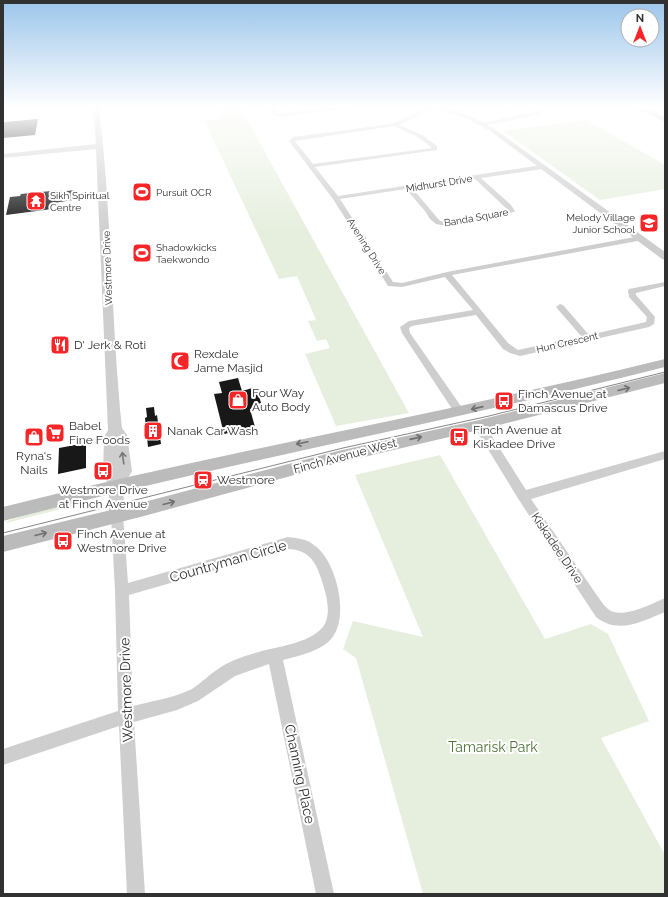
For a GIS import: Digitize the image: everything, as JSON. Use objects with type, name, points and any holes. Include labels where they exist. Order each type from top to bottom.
[{"type":"main road","name":"Finch Avenue West","points":[[3,514],[60,498],[248,455],[460,412],[665,363]]},
{"type":"main road","name":"Finch Avenue West","points":[[3,544],[152,507],[338,457],[479,425],[665,378]]},
{"type":"street","points":[[3,156],[72,149]]},
{"type":"street","name":"Westmore Drive","points":[[100,149],[115,430],[111,438],[110,475],[116,486],[122,591],[126,716],[136,894]]},
{"type":"street","name":"Avening Drive","points":[[298,149],[336,198],[385,272],[388,281],[391,284],[402,285],[448,274],[640,238]]},
{"type":"street","points":[[311,166],[435,149]]},
{"type":"street","points":[[517,149],[665,257]]},
{"type":"street","name":"Midhurst Drive","points":[[336,198],[542,167]]},
{"type":"street","name":"Banda Square","points":[[407,188],[438,223],[446,224],[512,211],[509,206],[476,177]]},
{"type":"street","name":"Hun Crescent","points":[[448,274],[501,339],[504,346],[511,351],[520,353],[652,322],[651,317],[632,295],[632,291],[665,284]]},
{"type":"street","points":[[560,307],[587,338]]},
{"type":"street","points":[[460,412],[406,334],[404,326],[479,312]]},
{"type":"street","name":"Kiskadee Drive","points":[[479,425],[523,496],[591,599],[603,614],[617,620],[640,615],[665,605]]},
{"type":"street","points":[[523,496],[665,455]]},
{"type":"street","name":"Countryman Circle","points":[[3,757],[126,716],[195,696],[230,670],[310,644],[322,638],[328,632],[332,623],[334,606],[332,590],[319,557],[312,549],[299,542],[288,542],[122,591]]},
{"type":"street","name":"Channing Place","points":[[274,655],[325,894]]},
{"type":"green space","points":[[218,149],[263,149],[409,413],[336,426],[305,354],[330,348],[326,339],[317,341],[308,321],[316,320],[297,276],[279,279]]},
{"type":"green space","points":[[528,149],[637,149],[665,165],[665,189],[600,200]]},
{"type":"green space","name":"Tamarisk Park","points":[[440,455],[545,639],[591,624],[608,634],[649,721],[601,738],[665,855],[665,894],[423,894],[356,658],[343,649],[353,621],[423,637],[355,475]]},
{"type":"green space","points":[[83,500],[81,504],[6,523],[7,521],[70,501]]},
{"type":"building","name":"Sikh Spiritual Centre","points":[[61,190],[61,192],[74,190],[73,200],[53,203],[52,209],[6,215],[10,197],[20,196],[21,194]]},
{"type":"building","name":"Four Way Auto Body","points":[[238,378],[242,391],[256,387],[262,406],[250,409],[255,427],[224,434],[214,394],[222,393],[219,382]]},
{"type":"building","name":"Nanak Car Wash","points":[[154,407],[155,416],[157,415],[161,444],[148,447],[145,418],[147,417],[146,408]]},
{"type":"building","points":[[86,443],[86,468],[58,474],[59,448]]},
{"type":"tram line","points":[[3,533],[343,448],[489,416],[665,372]]},
{"type":"place","name":"Pursuit OCR","points":[[142,192]]},
{"type":"place","name":"Sikh Spiritual Centre","points":[[36,201]]},
{"type":"place","name":"Melody Village Junior School","points":[[649,223]]},
{"type":"place","name":"Shadowkicks Taekwondo","points":[[142,253]]},
{"type":"place","name":"D' Jerk & Roti","points":[[60,345]]},
{"type":"place","name":"Rexdale Jame Masjid","points":[[180,361]]},
{"type":"place","name":"Four Way Auto Body","points":[[238,400]]},
{"type":"place","name":"Finch Avenue at Damascus Drive","points":[[504,401]]},
{"type":"place","name":"Nanak Car Wash","points":[[153,431]]},
{"type":"place","name":"Babel Fine Foods","points":[[55,433]]},
{"type":"place","name":"Ryna's Nails","points":[[34,437]]},
{"type":"place","name":"Finch Avenue at Kiskadee Drive","points":[[459,437]]},
{"type":"place","name":"Westmore Drive at Finch Avenue","points":[[103,471]]},
{"type":"place","name":"Westmore","points":[[203,480]]},
{"type":"place","name":"Finch Avenue at Westmore Drive","points":[[63,541]]}]
